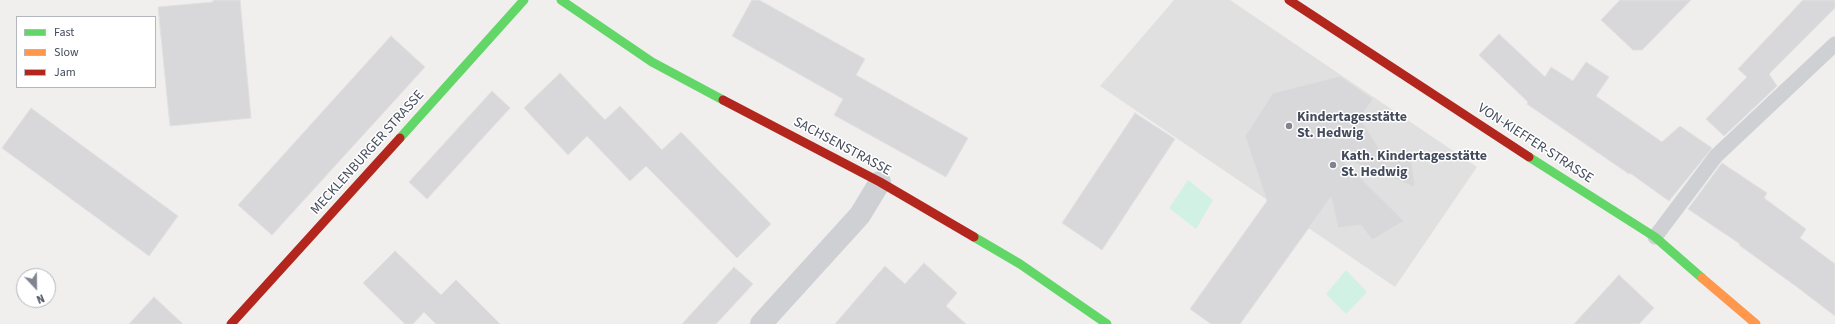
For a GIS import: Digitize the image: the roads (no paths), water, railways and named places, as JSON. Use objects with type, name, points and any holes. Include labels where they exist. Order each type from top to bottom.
[{"type":"street","name":"MECKLENBURGER STRASSE","points":[[231,324],[524,0]]},
{"type":"street","name":"SACHSENSTRASSE","points":[[561,0],[652,62],[880,182],[1020,264],[1108,324]]},
{"type":"street","name":"VON-KIEFFER-STRASSE","points":[[1289,0],[1597,201],[1655,236],[1756,324]]},
{"type":"street","points":[[761,324],[860,215],[880,182]]},
{"type":"lane","points":[[1655,236],[1716,156],[1835,44]]},
{"type":"place","name":"Kindertagesstätte St. Hedwig","points":[[1289,126]]},
{"type":"place","name":"Kath. Kindertagesstätte St. Hedwig","points":[[1333,165]]}]
